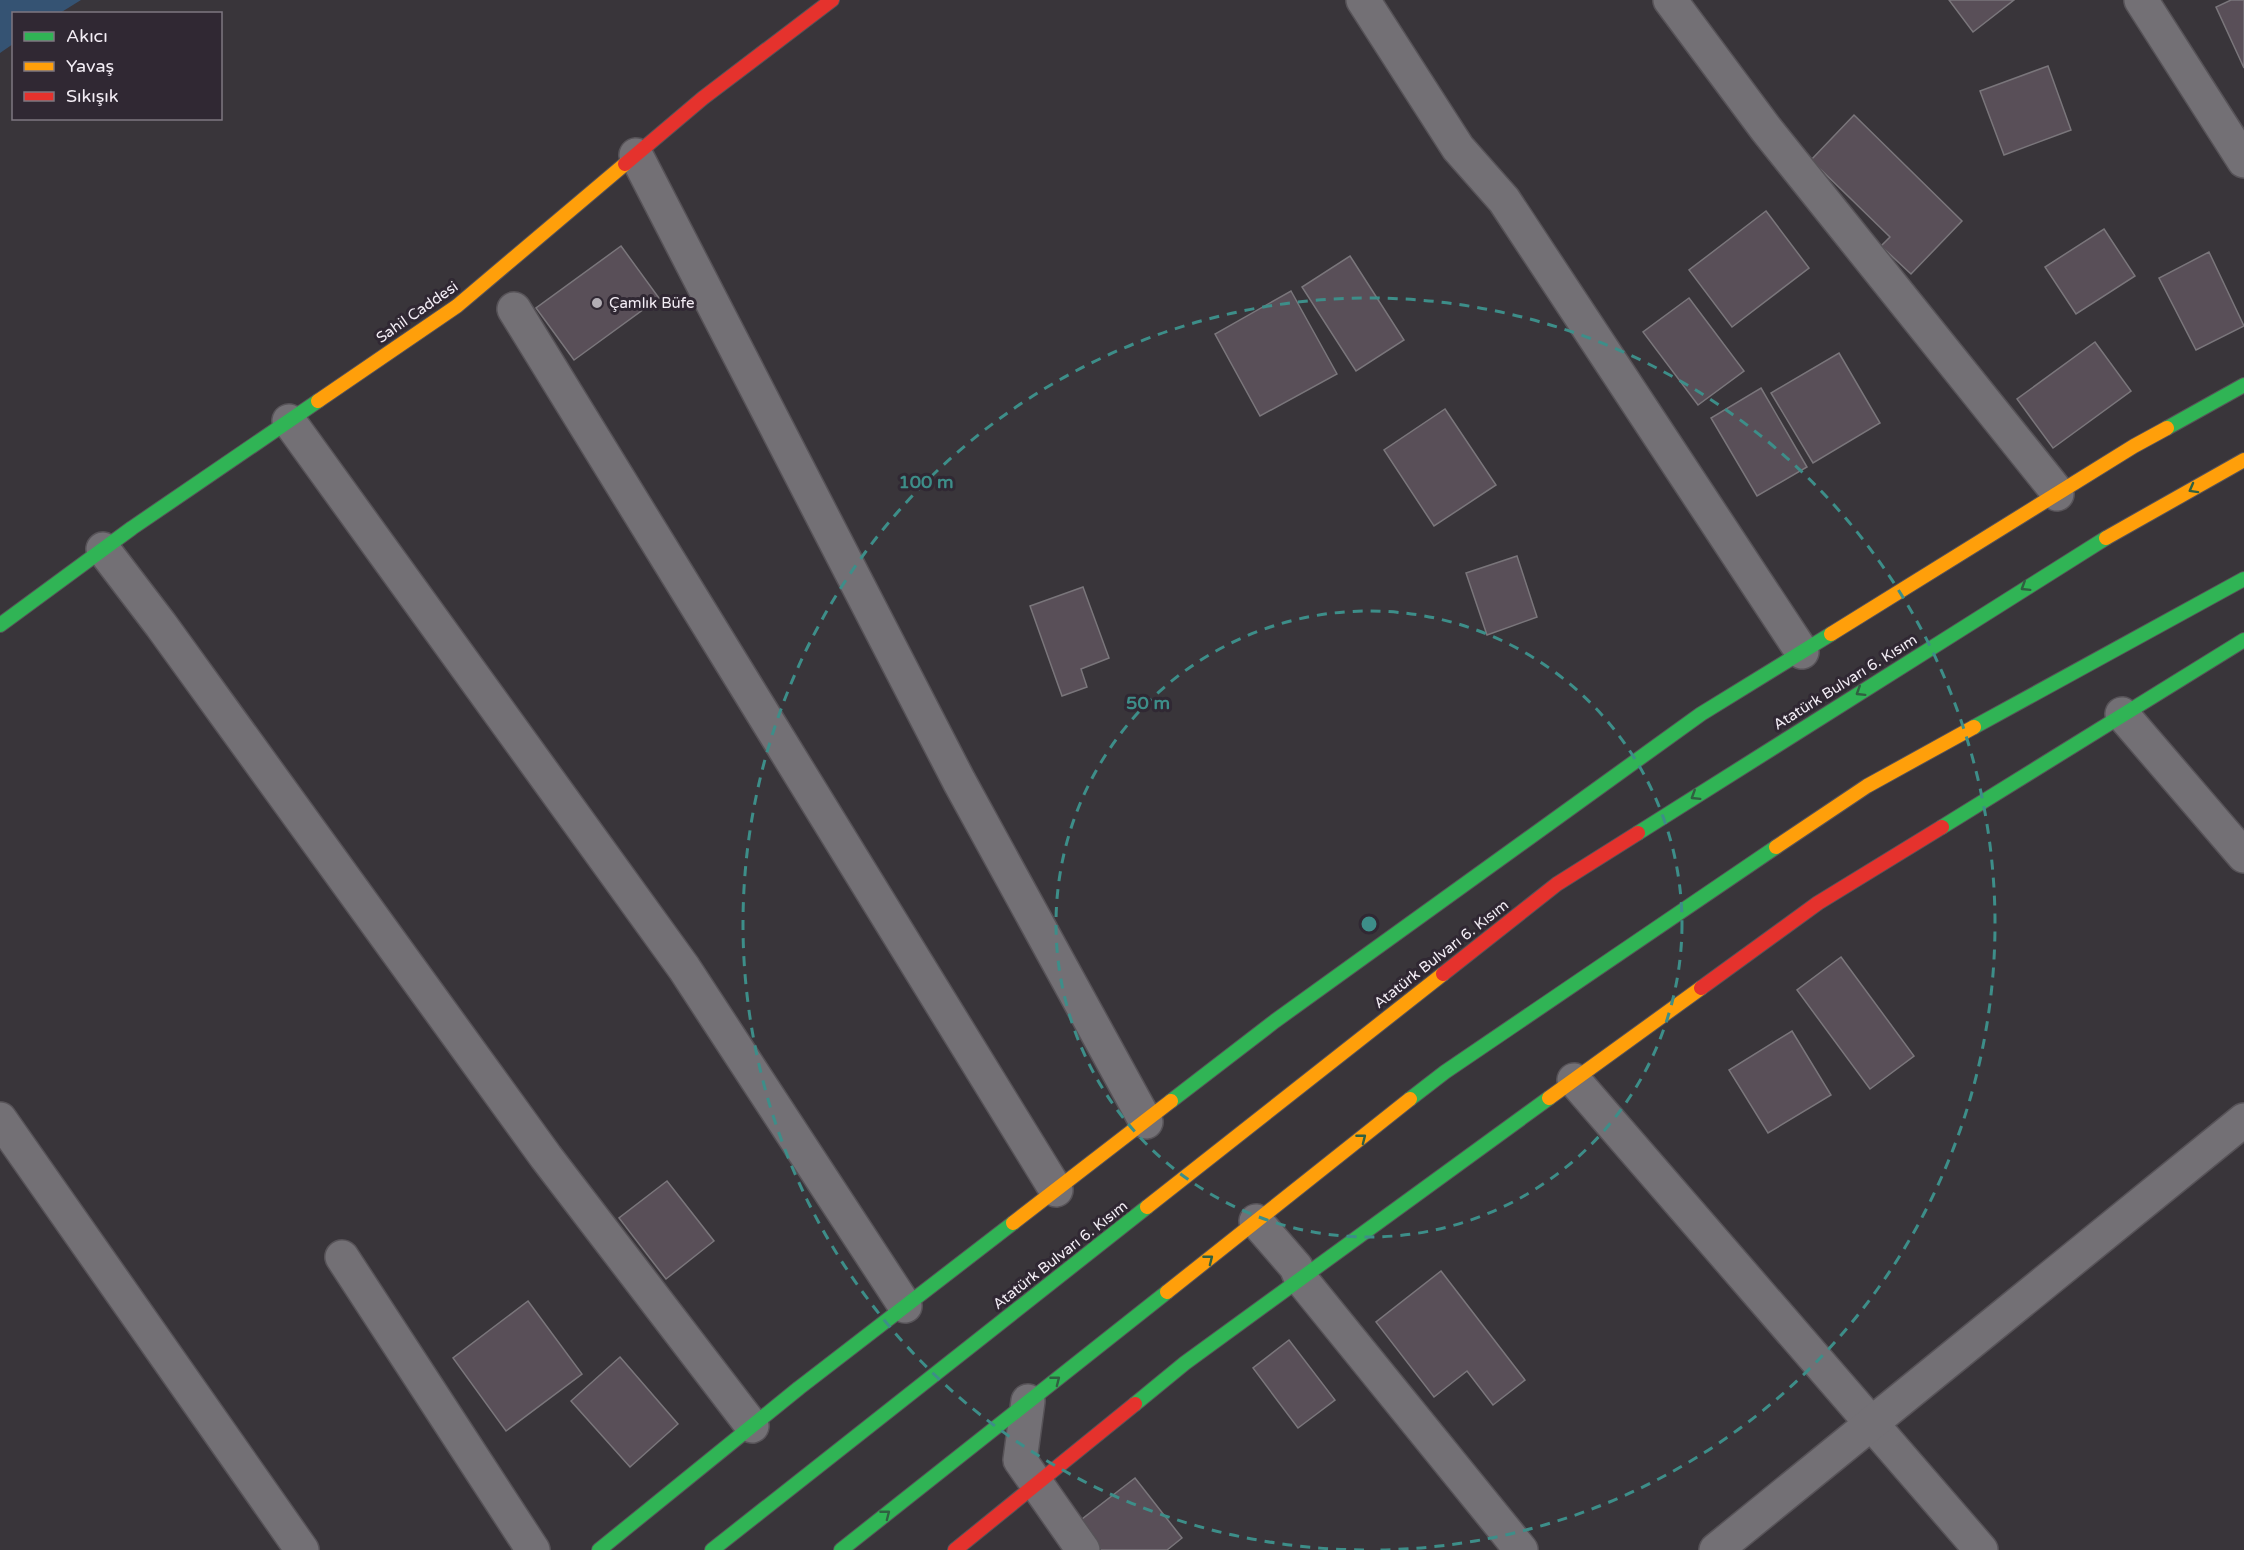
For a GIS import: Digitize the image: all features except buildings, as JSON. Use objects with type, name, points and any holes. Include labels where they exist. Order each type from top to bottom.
[{"type":"main road","name":"Sahil Caddesi","points":[[0,625],[103,549],[457,306],[703,98],[832,0]]},
{"type":"main road","points":[[599,1550],[752,1426],[1275,1022],[1701,714],[2134,446],[2244,386]]},
{"type":"main road","name":"Atatürk Bulvarı 6. Kısım","points":[[712,1550],[1557,884],[2081,552],[2244,460]]},
{"type":"main road","points":[[841,1550],[1445,1072],[1867,786],[2244,579]]},
{"type":"main road","points":[[955,1550],[1185,1363],[1818,903],[2244,640]]},
{"type":"street","points":[[1363,0],[1458,148],[1504,200],[1802,652]]},
{"type":"street","points":[[1670,0],[1766,129],[2047,478],[2057,494]]},
{"type":"street","points":[[2141,0],[2244,161]]},
{"type":"street","points":[[636,155],[959,781],[1146,1122]]},
{"type":"street","points":[[514,309],[1056,1190]]},
{"type":"street","points":[[289,421],[684,968],[906,1306]]},
{"type":"street","points":[[103,549],[168,634],[546,1157],[752,1426]]},
{"type":"street","points":[[2121,714],[2244,856]]},
{"type":"street","points":[[1574,1080],[1981,1550]]},
{"type":"street","points":[[0,1119],[302,1550]]},
{"type":"street","points":[[1716,1550],[2244,1120]]},
{"type":"street","points":[[1256,1221],[1296,1267],[1301,1279],[1521,1550]]},
{"type":"street","points":[[342,1257],[533,1550]]},
{"type":"street","points":[[1028,1401],[1020,1460],[1083,1550]]},
{"type":"water","points":[[0,0],[81,0],[62,12],[12,12],[12,45],[0,53]]},
{"type":"traffic: fast","points":[[2167,428],[2244,385]]},
{"type":"traffic: fast","points":[[0,625],[132,528],[318,401]]},
{"type":"traffic: fast","points":[[1638,833],[2106,538]]},
{"type":"traffic: fast","points":[[1974,727],[2244,579]]},
{"type":"traffic: fast","points":[[1171,1101],[1275,1021],[1701,714],[1831,634]]},
{"type":"traffic: fast","points":[[1942,827],[2244,640]]},
{"type":"traffic: fast","points":[[1410,1099],[1445,1072],[1776,847]]},
{"type":"traffic: fast","points":[[1135,1404],[1185,1363],[1549,1098]]},
{"type":"traffic: fast","points":[[712,1550],[1147,1207]]},
{"type":"traffic: fast","points":[[599,1550],[799,1388],[1013,1223]]},
{"type":"traffic: fast","points":[[841,1550],[1167,1292]]},
{"type":"traffic: slow","points":[[318,401],[457,306],[625,164]]},
{"type":"traffic: slow","points":[[1831,634],[2134,446],[2167,428]]},
{"type":"traffic: slow","points":[[2106,538],[2244,460]]},
{"type":"traffic: slow","points":[[1776,847],[1867,786],[1974,727]]},
{"type":"traffic: slow","points":[[1147,1207],[1443,974]]},
{"type":"traffic: slow","points":[[1549,1098],[1701,988]]},
{"type":"traffic: slow","points":[[1167,1292],[1410,1099]]},
{"type":"traffic: slow","points":[[1013,1223],[1171,1101]]},
{"type":"traffic: jam","points":[[625,164],[703,98],[832,0]]},
{"type":"traffic: jam","points":[[1701,988],[1818,903],[1942,827]]},
{"type":"traffic: jam","points":[[1443,974],[1557,884],[1638,833]]},
{"type":"traffic: jam","points":[[955,1550],[1135,1404]]},
{"type":"place","name":"Çamlık Büfe","points":[[597,303]]}]
